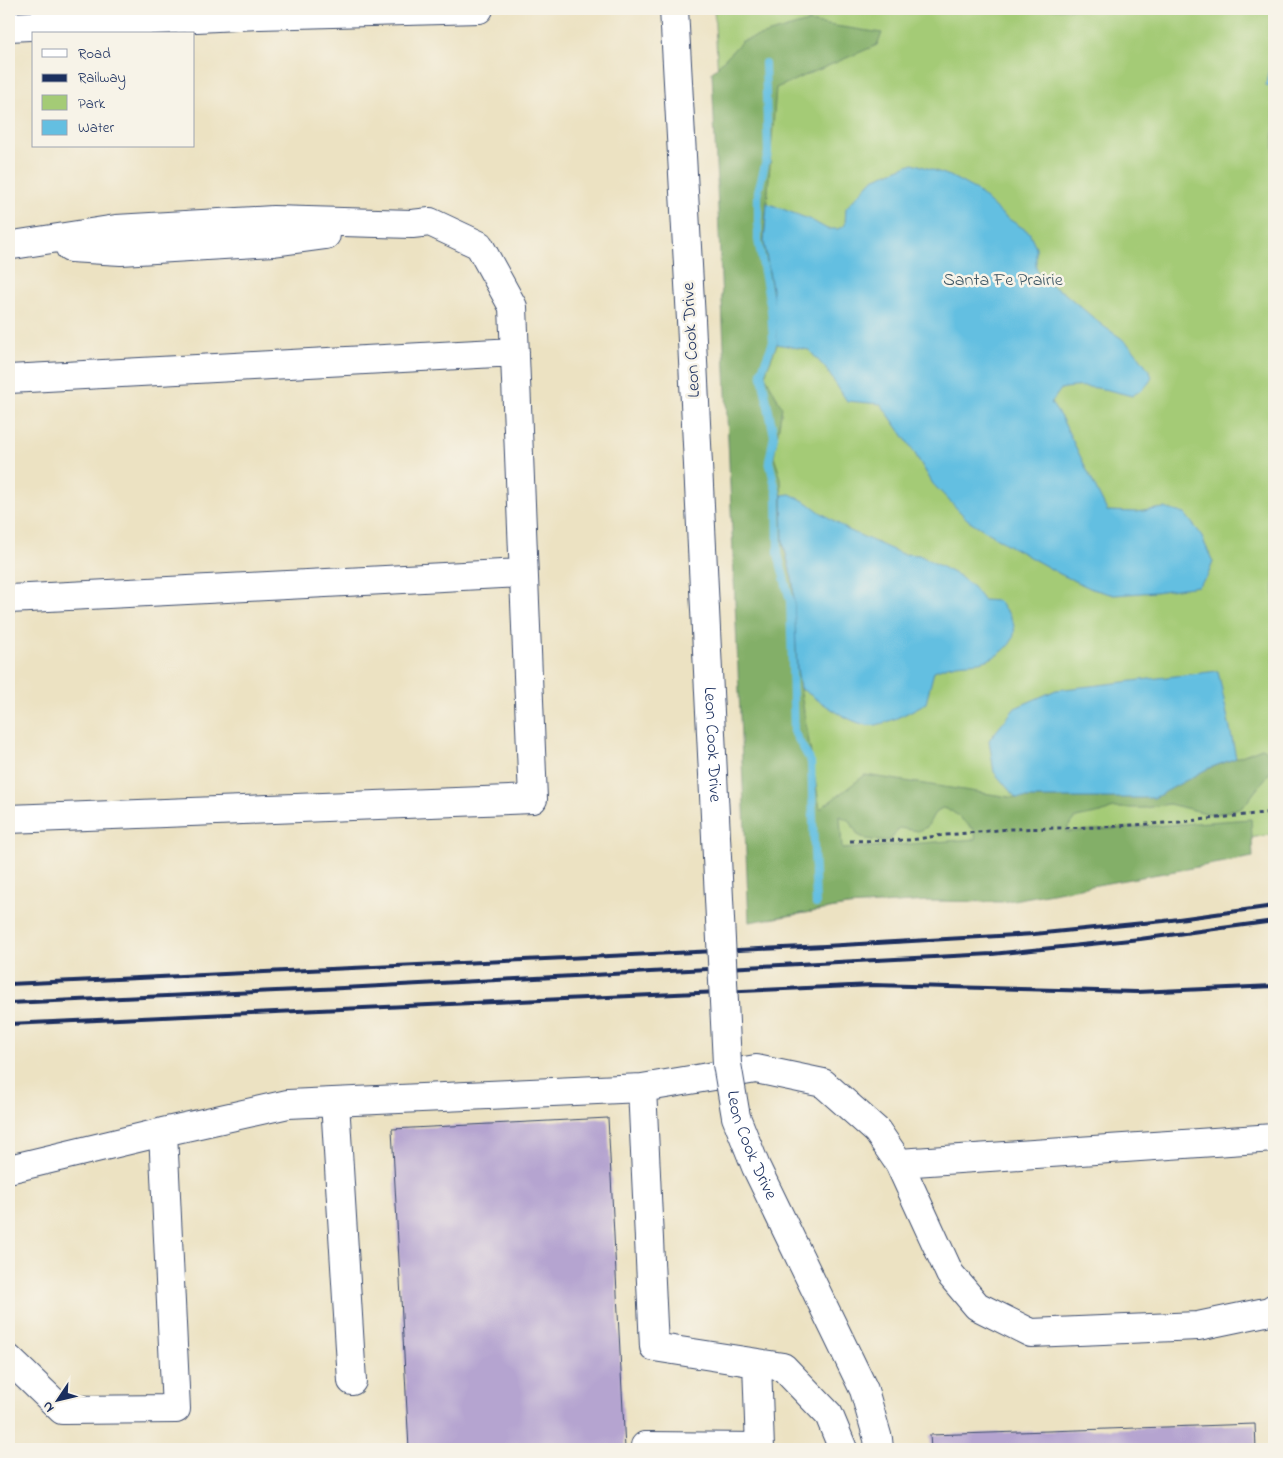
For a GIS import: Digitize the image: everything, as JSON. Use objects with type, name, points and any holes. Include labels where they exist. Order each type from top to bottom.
[{"type":"street","points":[[9,27],[259,15],[479,9]]},
{"type":"street","name":"Leon Cook Drive","points":[[674,9],[727,1064],[736,1117],[756,1167],[864,1390],[879,1449]]},
{"type":"street","points":[[9,819],[533,799],[513,307],[479,245],[430,222],[274,242],[121,251],[10,245]]},
{"type":"street","points":[[9,379],[515,352]]},
{"type":"street","points":[[9,599],[524,573]]},
{"type":"street","points":[[9,1169],[288,1104],[642,1088],[756,1069],[823,1083],[878,1131],[899,1163],[950,1274],[977,1306],[1031,1333],[1198,1326],[1270,1311],[1274,1308]]},
{"type":"street","points":[[642,1088],[654,1347],[783,1366],[829,1416],[843,1449]]},
{"type":"street","points":[[335,1102],[352,1380]]},
{"type":"street","points":[[9,1359],[62,1410],[176,1409],[163,1132]]},
{"type":"street","points":[[899,1163],[1274,1138]]},
{"type":"street","points":[[645,1449],[646,1446],[760,1448],[757,1362]]},
{"type":"path","points":[[850,842],[911,840],[1009,829],[1102,827],[1180,822],[1274,812]]},
{"type":"green space","name":"Santa Fe Prairie","points":[[714,9],[1274,9],[1274,834],[770,919]]},
{"type":"green space","points":[[808,22],[882,33],[877,45],[776,88],[764,242],[772,289],[777,344],[765,375],[782,407],[774,457],[781,478],[783,541],[793,582],[797,669],[820,809],[865,775],[1016,798],[1207,769],[1262,748],[1274,757],[1274,767],[1243,807],[1214,815],[1169,804],[1145,808],[1113,808],[1101,813],[1076,818],[1068,827],[1067,832],[1251,819],[1253,857],[1002,902],[929,901],[847,906],[749,922],[712,72],[742,41]],"holes":[[[942,808],[950,810],[974,830],[976,839],[842,849],[840,816],[850,821],[858,835],[866,839],[885,842],[893,837],[899,828],[918,831],[927,827],[934,814]]]},
{"type":"water","points":[[1274,54],[1274,90],[1266,85],[1271,57]]},
{"type":"water","points":[[913,163],[950,176],[976,190],[1004,216],[1029,232],[1036,247],[1036,268],[1041,277],[1121,338],[1135,351],[1149,370],[1152,377],[1144,388],[1132,396],[1097,388],[1070,387],[1061,389],[1051,403],[1062,419],[1107,511],[1136,512],[1164,508],[1185,514],[1200,533],[1213,562],[1207,577],[1198,586],[1114,595],[1092,589],[1060,574],[1010,546],[968,520],[933,484],[911,447],[881,404],[847,401],[826,369],[809,350],[777,344],[772,289],[764,242],[767,203],[811,220],[827,229],[838,229],[845,225],[846,208],[873,179]]},
{"type":"water","points":[[790,494],[808,503],[848,530],[902,554],[919,555],[959,576],[973,587],[983,600],[998,601],[1008,613],[1013,623],[1014,633],[1010,643],[1002,652],[987,660],[956,664],[934,671],[926,703],[896,718],[876,725],[858,723],[800,688],[797,669],[793,582],[783,541],[782,495]]},
{"type":"water","points":[[1218,671],[1236,758],[1207,769],[1154,798],[1016,798],[994,772],[989,740],[1015,708],[1056,690]]},
{"type":"building","points":[[608,1118],[625,1449],[409,1449],[392,1129]]},
{"type":"building","points":[[1255,1424],[1256,1449],[931,1449],[930,1435]]},
{"type":"waterway","points":[[765,63],[768,153],[758,191],[758,240],[771,309],[773,342],[761,372],[774,436],[769,461],[777,494],[778,554],[790,601],[794,732],[811,762],[816,904]]},
{"type":"railway","points":[[9,984],[825,946],[1034,934],[1164,921],[1274,906]]},
{"type":"railway","points":[[9,1003],[343,988],[992,954],[1140,939],[1274,921]]},
{"type":"railway","points":[[9,1024],[873,985],[1137,992],[1274,986]]}]
